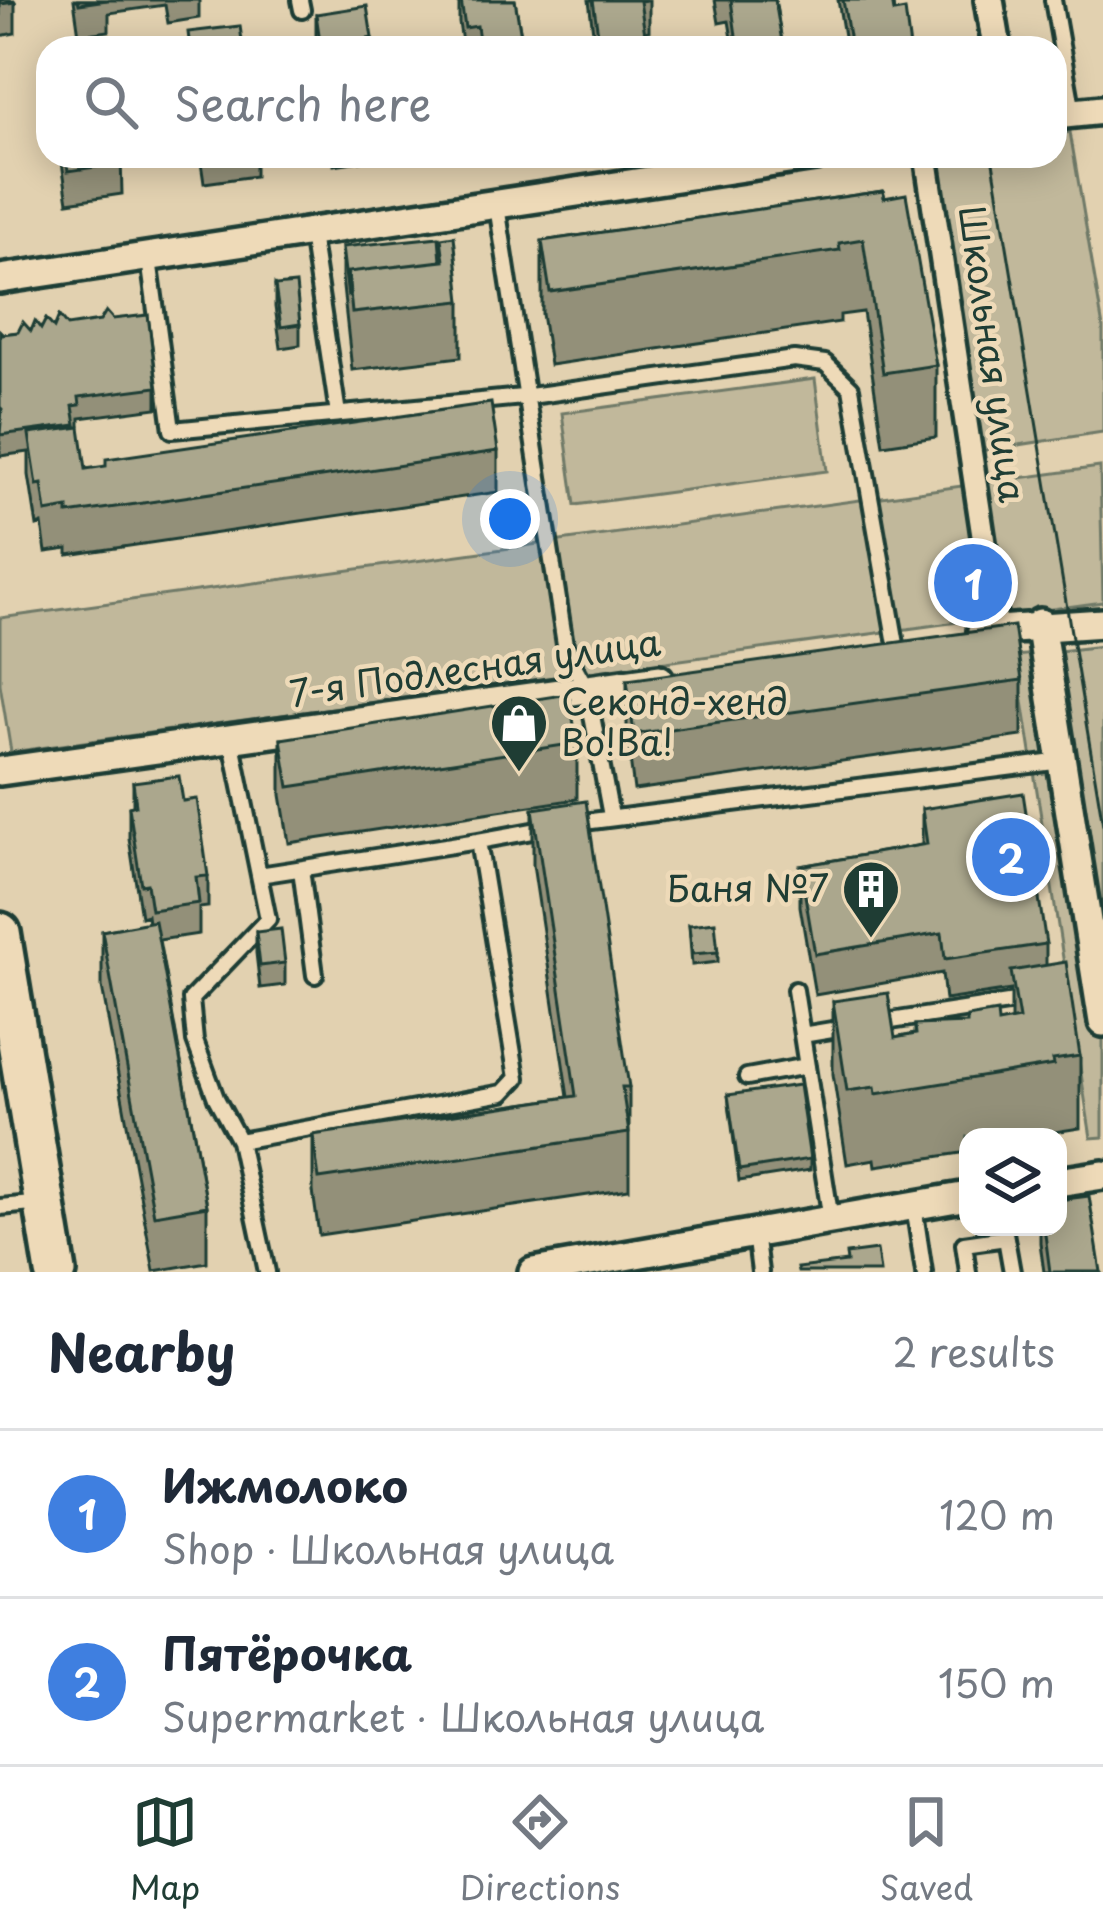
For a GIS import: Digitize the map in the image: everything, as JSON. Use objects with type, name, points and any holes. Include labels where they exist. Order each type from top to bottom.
[{"type":"main road","points":[[0,932],[56,1272]]},
{"type":"street","points":[[989,0],[995,36]]},
{"type":"street","points":[[1067,114],[1103,110]]},
{"type":"street","points":[[0,278],[738,168]]},
{"type":"street","name":"Школьная улица","points":[[928,168],[997,629]]},
{"type":"street","points":[[1040,623],[1062,761],[1087,990],[1103,1022]]},
{"type":"street","points":[[956,635],[1040,623],[1103,623]]},
{"type":"street","name":"7-я Подлесная улица","points":[[0,772],[682,675]]},
{"type":"street","points":[[1067,1181],[1103,1175]]},
{"type":"street","points":[[533,1272],[959,1198]]},
{"type":"lane","points":[[1053,0],[1056,36]]},
{"type":"lane","points":[[497,206],[566,651],[587,689],[611,816]]},
{"type":"lane","points":[[311,235],[338,414]]},
{"type":"lane","points":[[149,259],[172,430],[523,397],[794,358],[825,363],[850,388],[894,644]]},
{"type":"lane","points":[[231,738],[268,919],[191,998],[195,1041],[239,1142],[267,1272]]},
{"type":"lane","points":[[260,875],[611,816],[1062,761]]},
{"type":"lane","points":[[239,1142],[503,1093],[518,1078],[478,841]]},
{"type":"lane","points":[[301,869],[315,975]]},
{"type":"lane","points":[[795,990],[831,1220]]},
{"type":"lane","points":[[802,1035],[1054,996]]},
{"type":"lane","points":[[747,1077],[807,1066]]},
{"type":"lane","points":[[0,1207],[45,1202]]},
{"type":"lane","points":[[914,1205],[924,1272]]},
{"type":"lane","points":[[755,1233],[760,1272]]},
{"type":"lane","points":[[968,1272],[964,1244],[994,1236]]},
{"type":"lane","points":[[1006,1236],[1012,1272]]},
{"type":"shaded area","points":[[1067,133],[1103,328],[1103,432],[960,454],[916,168],[1067,168]]},
{"type":"shaded area","points":[[815,379],[827,471],[575,505],[562,413]]},
{"type":"shaded area","points":[[1100,467],[1103,602],[11,752],[0,684],[0,618]]},
{"type":"shaded area","points":[[1103,646],[1103,1137],[1091,1138],[1016,656]]},
{"type":"building","points":[[461,0],[515,0],[521,36],[478,36],[477,26],[465,28]]},
{"type":"building","points":[[593,0],[646,0],[640,1],[645,36],[598,36]]},
{"type":"building","points":[[731,0],[775,0],[781,36],[736,36]]},
{"type":"building","points":[[843,0],[892,0],[894,12],[905,10],[908,36],[849,36]]},
{"type":"building","points":[[367,6],[372,36],[319,36],[316,14]]},
{"type":"building","points":[[240,26],[241,36],[188,36],[188,32]]},
{"type":"building","points":[[883,191],[884,198],[906,194],[936,365],[883,373],[863,239],[839,243],[840,250],[550,292],[542,241]]},
{"type":"building","points":[[454,236],[461,301],[352,313],[348,272],[444,261],[441,238]]},
{"type":"building","points":[[439,237],[441,261],[348,272],[348,297],[342,247]]},
{"type":"building","points":[[296,284],[300,324],[281,327],[275,286]]},
{"type":"building","points":[[106,311],[113,319],[148,315],[157,387],[79,397],[80,405],[73,406],[76,425],[0,435],[0,331],[18,332],[23,322],[31,331],[35,321],[41,329],[46,319],[54,328],[59,316],[67,326],[100,321]]},
{"type":"building","points":[[491,403],[498,451],[68,514],[68,508],[46,512],[29,434],[80,427],[86,469],[106,466],[106,459]]},
{"type":"building","points":[[1014,626],[1022,680],[634,734],[627,680]]},
{"type":"building","points":[[569,694],[577,743],[289,787],[281,739]]},
{"type":"building","points":[[179,776],[183,801],[197,799],[208,876],[196,877],[199,903],[151,910],[147,884],[141,885],[129,807],[136,805],[133,782]]},
{"type":"building","points":[[1023,793],[1046,944],[945,959],[942,933],[815,954],[800,866],[927,844],[922,809]]},
{"type":"building","points":[[586,801],[629,1087],[622,1087],[629,1133],[319,1179],[313,1135],[576,1096],[533,809]]},
{"type":"building","points":[[155,921],[207,1206],[154,1215],[102,931]]},
{"type":"building","points":[[715,922],[718,952],[692,954],[689,925]]},
{"type":"building","points":[[281,929],[285,963],[260,966],[256,932]]},
{"type":"building","points":[[1066,962],[1080,1056],[1053,1060],[1054,1065],[876,1094],[875,1087],[847,1091],[833,1001],[888,993],[895,1038],[916,1034],[915,1025],[967,1023],[967,1017],[997,1012],[998,1023],[1019,1019],[1011,971]]},
{"type":"building","points":[[799,1085],[810,1159],[739,1170],[728,1095]]},
{"type":"building","points":[[1089,1196],[1101,1272],[1050,1272],[1045,1236],[1067,1236],[1067,1199]]},
{"type":"building","points":[[877,1250],[880,1272],[798,1272],[797,1268],[847,1262],[846,1254]]},
{"type":"tram line","points":[[974,0],[980,36]]},
{"type":"tram line","points":[[994,168],[1103,825]]},
{"type":"place","name":"Ижмолоко","points":[[973,583]]},
{"type":"place","name":"Секонд-хенд Во!Ва!","points":[[519,774]]},
{"type":"place","name":"Пятёрочка","points":[[1011,857]]},
{"type":"place","name":"Баня №7","points":[[871,940]]}]
